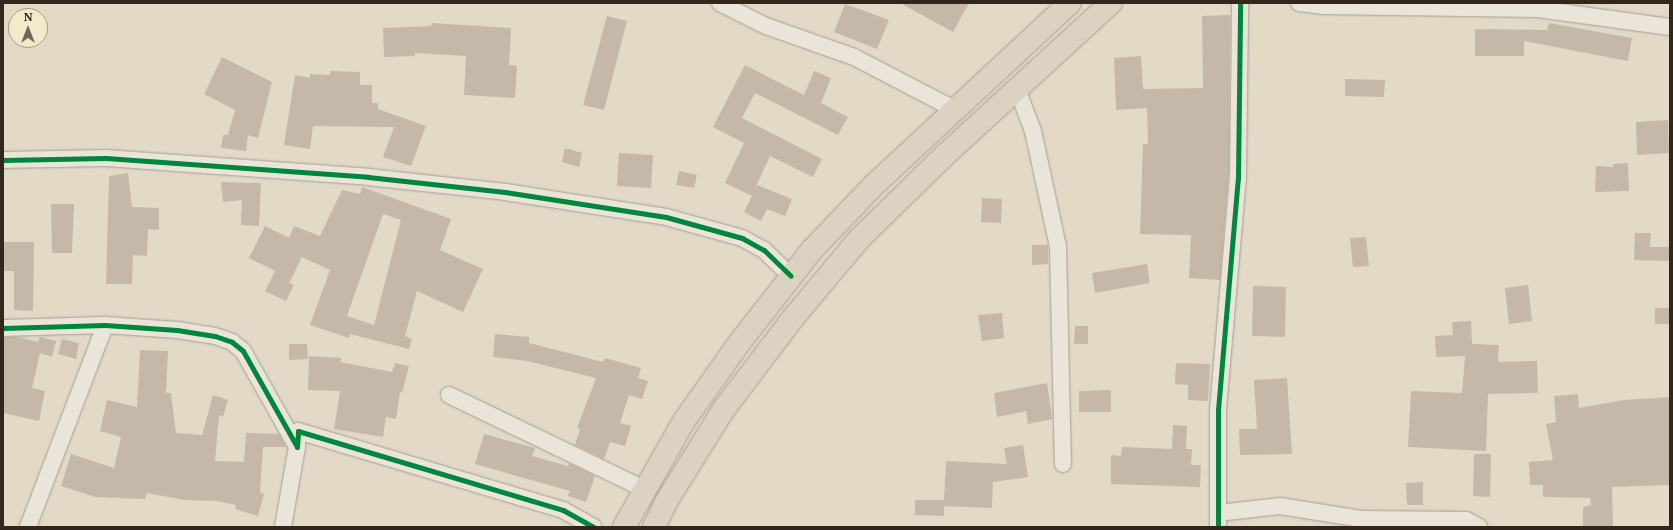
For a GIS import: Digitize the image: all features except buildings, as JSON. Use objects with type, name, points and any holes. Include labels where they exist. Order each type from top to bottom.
[{"type":"highway","points":[[624,527],[644,489],[684,421],[791,276],[812,250],[874,185],[1070,3]]},
{"type":"highway","points":[[654,527],[666,502],[724,409],[793,318],[858,239],[1017,89],[1111,3]]},
{"type":"street","points":[[720,3],[766,26],[854,57],[956,110]]},
{"type":"street","points":[[1240,3],[1238,179],[1218,410],[1218,520],[1280,506],[1361,519],[1466,520],[1480,527]]},
{"type":"street","points":[[1299,3],[1322,6],[1538,10],[1670,27]]},
{"type":"street","points":[[1017,89],[1034,132],[1058,247],[1063,464]]},
{"type":"street","points":[[3,160],[106,158],[368,177],[506,192],[666,217],[742,238],[764,250],[791,276]]},
{"type":"street","points":[[3,328],[105,325],[177,330],[215,336],[232,342],[243,350],[297,447]]},
{"type":"street","points":[[28,527],[105,325]]},
{"type":"street","points":[[449,395],[644,489]]},
{"type":"street","points":[[283,527],[297,447],[298,431],[563,510],[594,527]]},
{"type":"cycle path","points":[[1218,527],[1218,410],[1238,179],[1240,3]]},
{"type":"cycle path","points":[[3,160],[106,158],[368,177],[505,192],[666,217],[742,238],[764,250],[791,276]]},
{"type":"cycle path","points":[[3,328],[105,325],[177,330],[215,336],[232,342],[243,351],[297,447],[298,431],[563,510],[594,527]]}]
